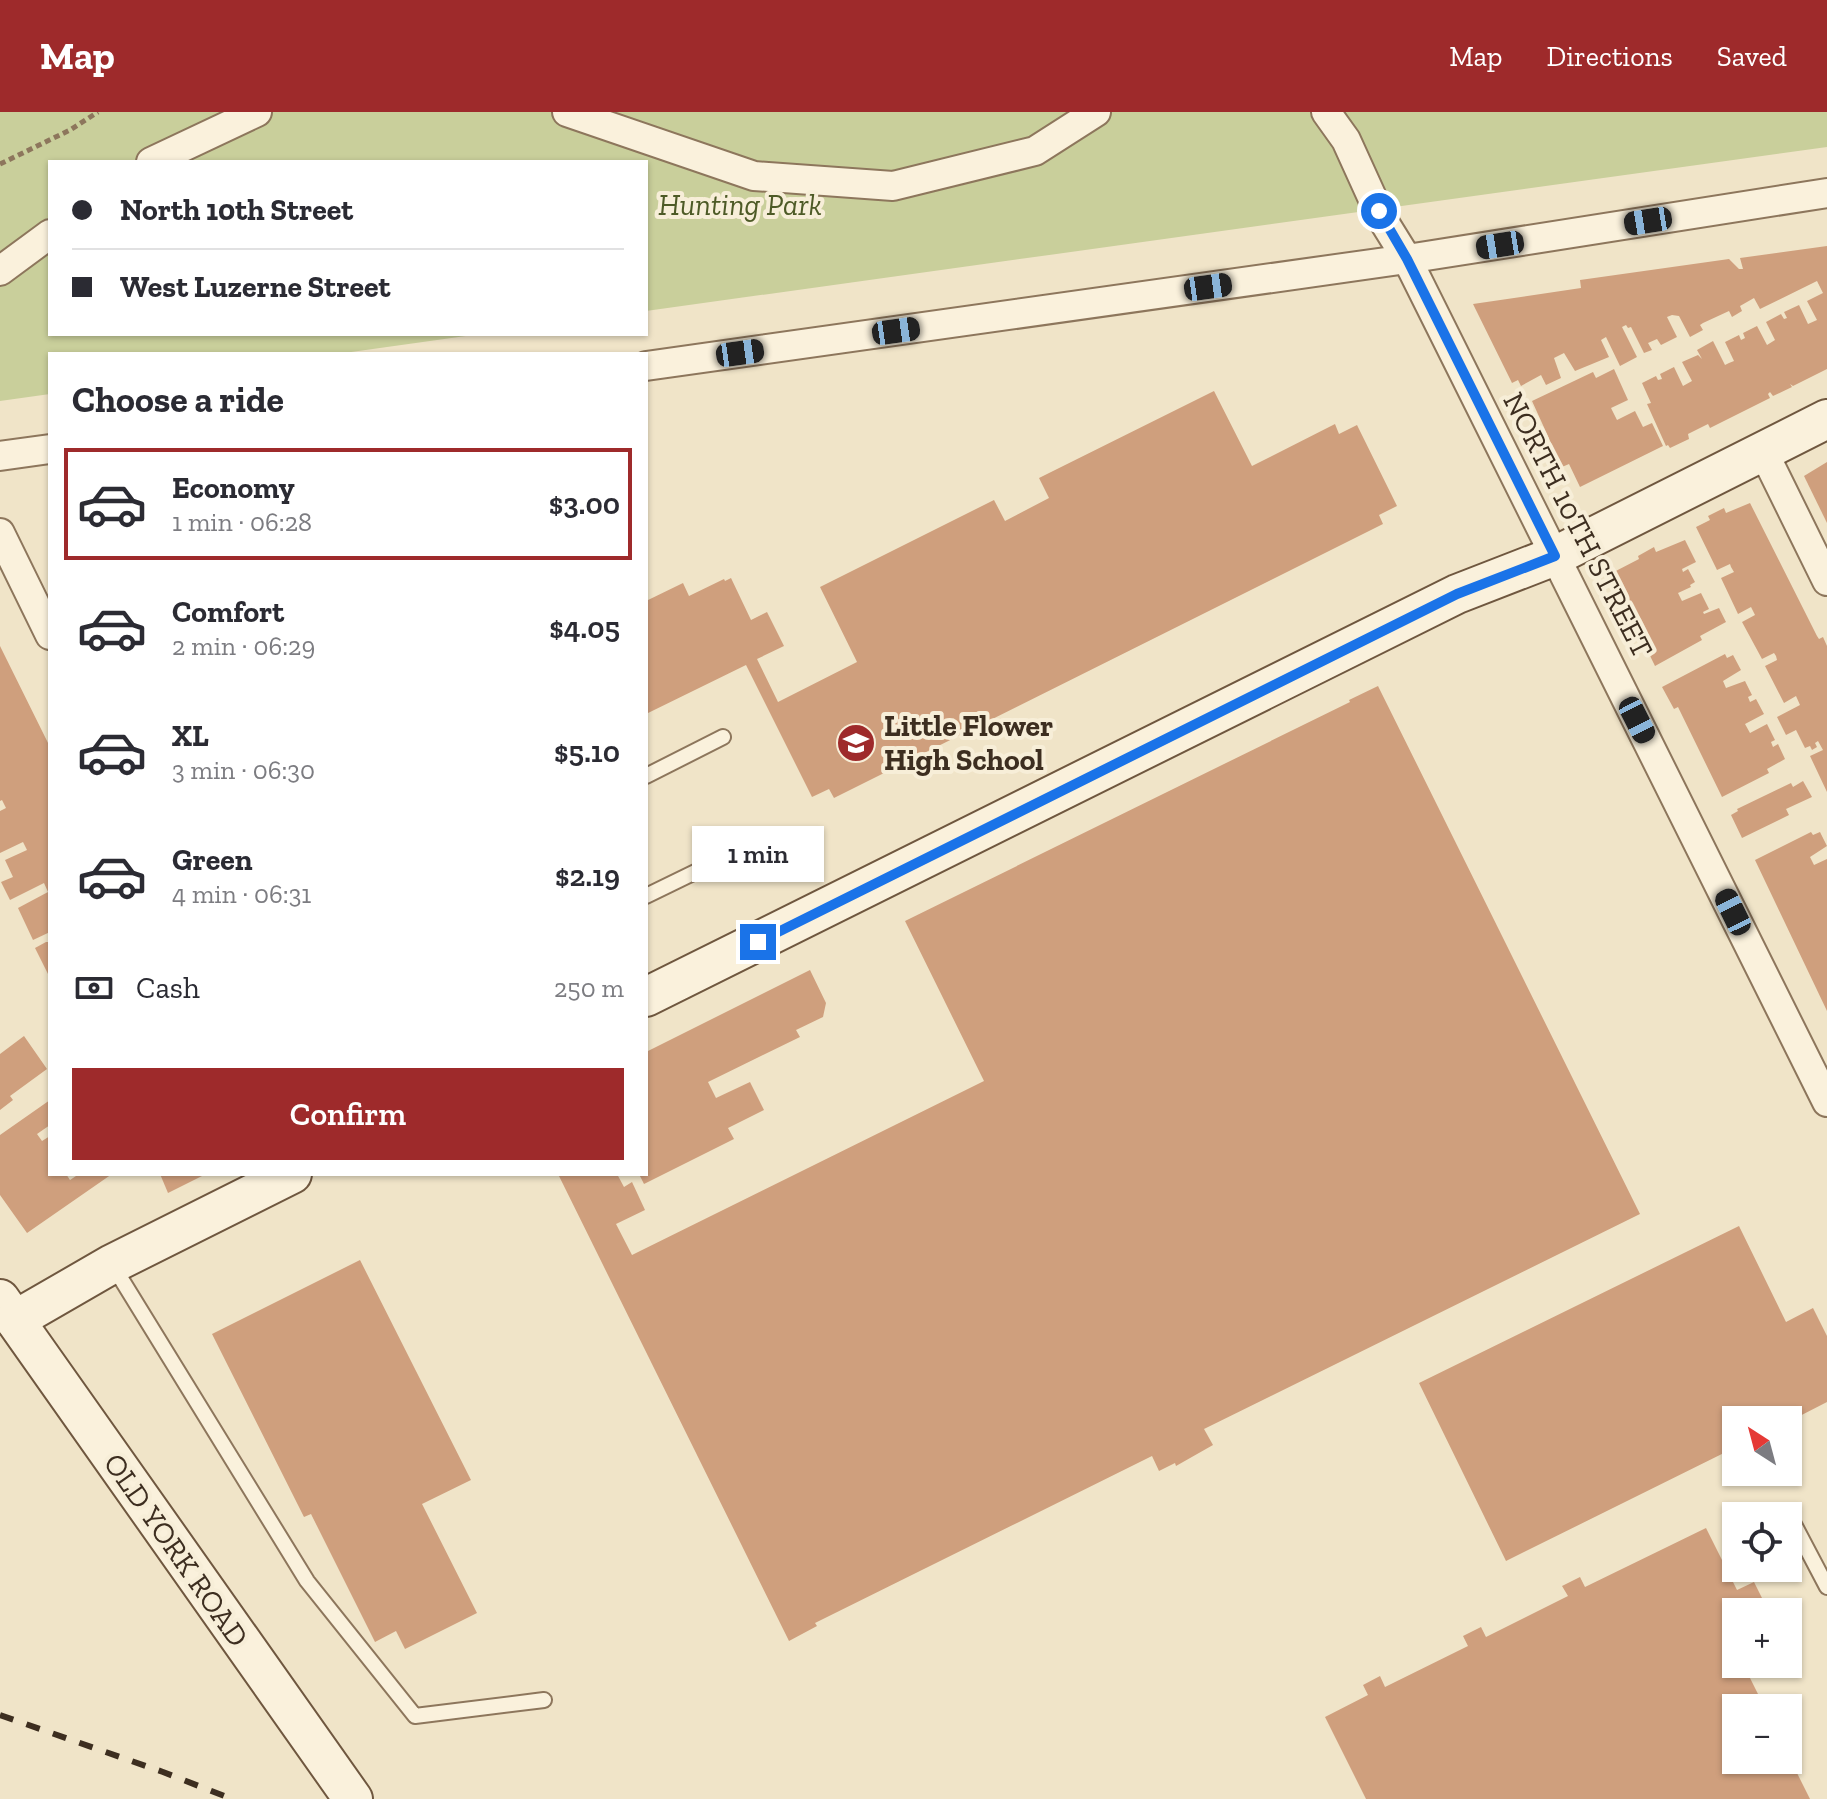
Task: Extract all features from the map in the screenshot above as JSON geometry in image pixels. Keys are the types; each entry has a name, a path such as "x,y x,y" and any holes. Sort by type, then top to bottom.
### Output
{"street":[{"path":"155,160 257,112"},
{"path":"567,112 754,176 893,186 1035,151 1096,112"},
{"name":"NORTH 10TH STREET","path":"1326,112 1346,140 1381,217 1407,259 1827,1102"},
{"path":"648,366 1407,259 1827,193"},
{"path":"0,271 48,235"},
{"path":"648,996 1457,594 1555,556 1827,419"},
{"path":"0,456 48,449"},
{"path":"1763,451 1827,581"},
{"path":"0,533 48,631"},
{"path":"7,1310 112,1264 288,1176"},
{"name":"OLD YORK ROAD","path":"7,1310 353,1799"}],"lane":[{"path":"648,775 723,737"},
{"path":"648,895 771,835"},
{"path":"112,1264 307,1581 415,1716 544,1700"},
{"path":"1802,1540 1827,1587"}],"path":[{"path":"0,164 70,130 98,112"}],"green space":[{"name":"Hunting Park","path":"0,112 1827,112 1827,147 648,311 648,160 48,160 48,336 466,336 351,352 48,352 48,394 0,401"}],"building":[{"path":"1827,246 1827,369 1793,386 1790,384 1792,387 1773,396 1770,392 1770,398 1710,428 1708,424 1688,434 1689,439 1670,448 1666,446 1647,404 1651,403 1642,383 1656,376 1658,380 1662,379 1660,374 1674,367 1683,386 1692,381 1682,362 1698,355 1702,359 1697,350 1713,341 1725,365 1734,361 1725,342 1739,335 1741,340 1745,338 1743,333 1757,326 1767,345 1775,340 1766,322 1781,314 1784,319 1787,318 1784,312 1799,305 1808,324 1817,320 1807,301 1823,293 1817,281 1760,309 1754,298 1740,306 1742,311 1732,317 1729,311 1703,323 1700,325 1703,330 1690,337 1679,316 1667,317 1677,337 1661,345 1657,339 1648,343 1652,350 1644,353 1631,327 1626,325 1622,327 1637,357 1620,366 1606,337 1601,340 1609,357 1575,371 1564,353 1554,358 1561,378 1546,385 1541,375 1521,386 1518,380 1512,383 1473,304 1581,288 1580,280 1729,259 1743,269 1740,258"},
{"path":"1614,369 1628,400 1611,408 1617,420 1635,411 1643,427 1652,423 1663,446 1580,487 1569,464 1562,467 1532,401 1593,372 1596,378"},
{"name":"Little Flower High School","path":"1214,391 1252,466 1335,424 1339,434 1357,425 1397,506 1379,515 1383,524 834,798 829,789 812,797 746,665 648,713 648,600 683,583 689,596 731,578 751,620 767,612 784,646 757,659 778,702 857,662 820,587 994,500 1005,521 1049,498 1039,478"},
{"path":"1827,462 1827,523 1804,476"},
{"path":"1750,503 1817,636 1819,639 1823,637 1827,646 1827,792 1810,756 1823,750 1818,741 1815,743 1817,747 1812,750 1810,746 1805,748 1796,730 1786,735 1777,717 1800,705 1796,696 1784,703 1765,666 1777,660 1776,656 1774,653 1762,659 1742,622 1755,615 1751,607 1738,614 1721,578 1734,572 1730,564 1717,570 1696,527 1724,508 1726,513"},
{"path":"1685,540 1696,562 1682,569 1683,572 1688,569 1695,582 1678,593 1682,601 1701,593 1709,609 1704,614 1719,608 1726,622 1700,636 1702,640 1655,666 1610,574 1654,547 1656,552"},
{"path":"0,646 48,743 48,892 44,883 10,900 1,882 13,877 5,860 27,850 23,842 0,853 0,811 6,808 0,801"},
{"path":"1725,654 1727,658 1733,655 1741,670 1723,681 1726,688 1745,681 1752,695 1748,697 1750,702 1756,699 1764,714 1745,724 1750,733 1767,724 1775,740 1771,742 1773,747 1778,744 1785,759 1767,769 1769,773 1722,797 1678,707 1674,709 1662,687"},
{"path":"1378,686 1640,1214 1204,1429 1213,1445 1176,1466 1175,1463 1159,1471 1152,1456 815,1623 817,1626 789,1641 559,1176 618,1176 624,1187 632,1182 645,1210 616,1224 632,1255 984,1081 905,921"},
{"path":"1803,781 1812,797 1786,809 1789,815 1742,838 1731,815 1737,809 1791,783 1793,787"},
{"path":"1811,832 1813,835 1820,832 1827,846 1810,857 1814,865 1827,859 1827,1011 1755,860"},
{"path":"48,892 48,933 33,940 18,908"},
{"path":"48,942 48,974 35,948"},
{"path":"810,970 826,1003 823,1017 796,1030 800,1037 708,1082 716,1098 750,1082 764,1110 728,1128 734,1139 644,1184 640,1176 648,1176 648,1051"},
{"path":"24,1036 47,1069 10,1096 13,1100 0,1110 0,1054"},
{"path":"48,1101 48,1126 37,1134 42,1141 48,1137 48,1176 67,1176 70,1180 76,1176 109,1176 27,1233 0,1195 0,1135"},
{"path":"161,1176 202,1176 168,1193"},
{"path":"1739,1226 1786,1322 1813,1308 1827,1336 1827,1402 1802,1415 1802,1406 1722,1406 1722,1454 1506,1561 1419,1383"},
{"path":"360,1260 471,1480 422,1504 477,1613 405,1649 396,1631 375,1642 311,1514 304,1517 212,1334"},
{"path":"1706,1528 1722,1560 1722,1582 1733,1582 1737,1590 1754,1582 1762,1598 1722,1598 1722,1678 1750,1678 1758,1694 1722,1694 1722,1774 1798,1774 1810,1799 1366,1799 1325,1717 1368,1695 1363,1685 1380,1676 1385,1687 1468,1646 1463,1636 1481,1627 1486,1637 1568,1596 1562,1586 1580,1577 1585,1587"}],"railway":[{"path":"0,1715 232,1799"}],"place":[{"name":"Little Flower High School","path":"856,743"}],"route":[{"path":"758,942 1457,594 1555,556 1407,259 1379,211"}]}
